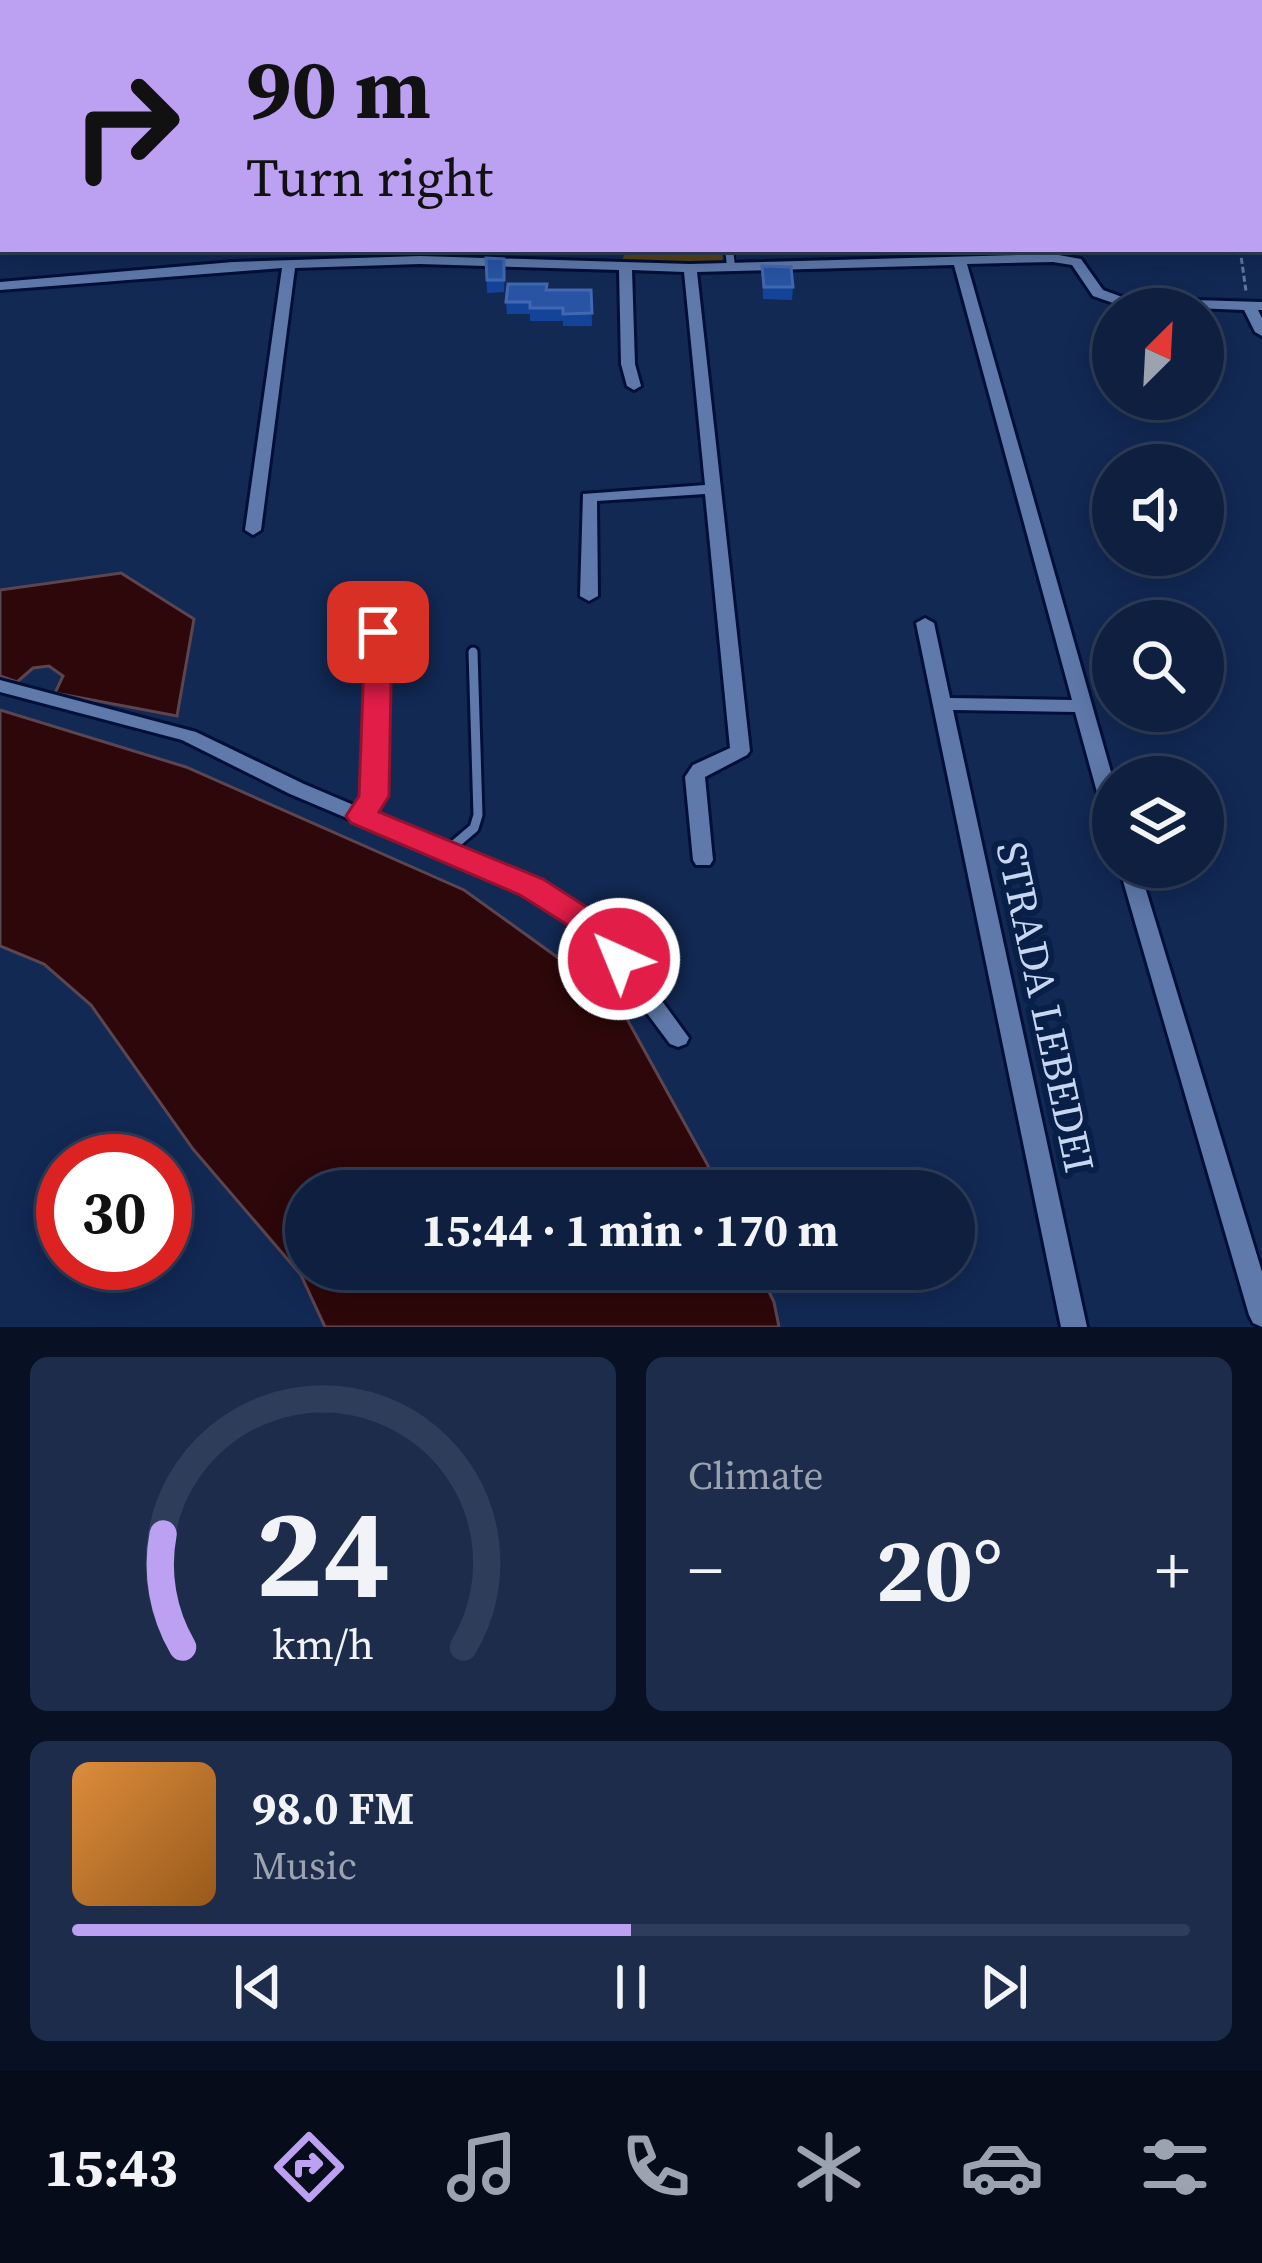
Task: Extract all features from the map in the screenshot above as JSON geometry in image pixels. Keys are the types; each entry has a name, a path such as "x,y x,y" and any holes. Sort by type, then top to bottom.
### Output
{"street":[{"path":"0,286 420,255 690,268 1063,259 1083,268 1098,292 1124,302 1255,306 1262,332"},
{"path":"959,260 1096,756"},
{"path":"253,530 289,264"},
{"path":"625,266 628,364 634,386"},
{"path":"690,268 740,751 695,777 703,860"},
{"path":"589,596 589,497 711,489"},
{"name":"STRADA LEBEDEI","path":"925,622 1074,1327"},
{"path":"0,686 189,736 532,887 577,916 619,959 679,1038"},
{"path":"942,704 1081,706"},
{"path":"1136,888 1255,1265 1262,1315"}],"lane":[{"path":"729,252 731,266"},
{"path":"362,816 374,796 378,632"},
{"path":"447,851 464,840 478,815 473,652"}],"path":[{"path":"1241,252 1255,306"}],"shaded area":[{"path":"626,252 722,252 723,263 619,265"},
{"path":"121,573 194,619 177,716 55,693 63,676 49,666 33,668 17,682 0,676 0,590"},
{"path":"0,710 186,767 464,890 593,983 627,1019 710,1170 285,1170 285,1256 193,1149 192,1134 182,1134 91,1005 44,964 0,946"},
{"path":"308,1290 768,1290 779,1327 325,1327"}],"building":[{"path":"486,258 504,259 504,280 487,280"},
{"path":"762,266 791,267 793,287 764,287"},
{"path":"508,284 591,290 592,313 563,314 563,308 506,302"}],"route":[{"path":"378,632 374,796 362,816 532,887 577,916 619,959"}]}
